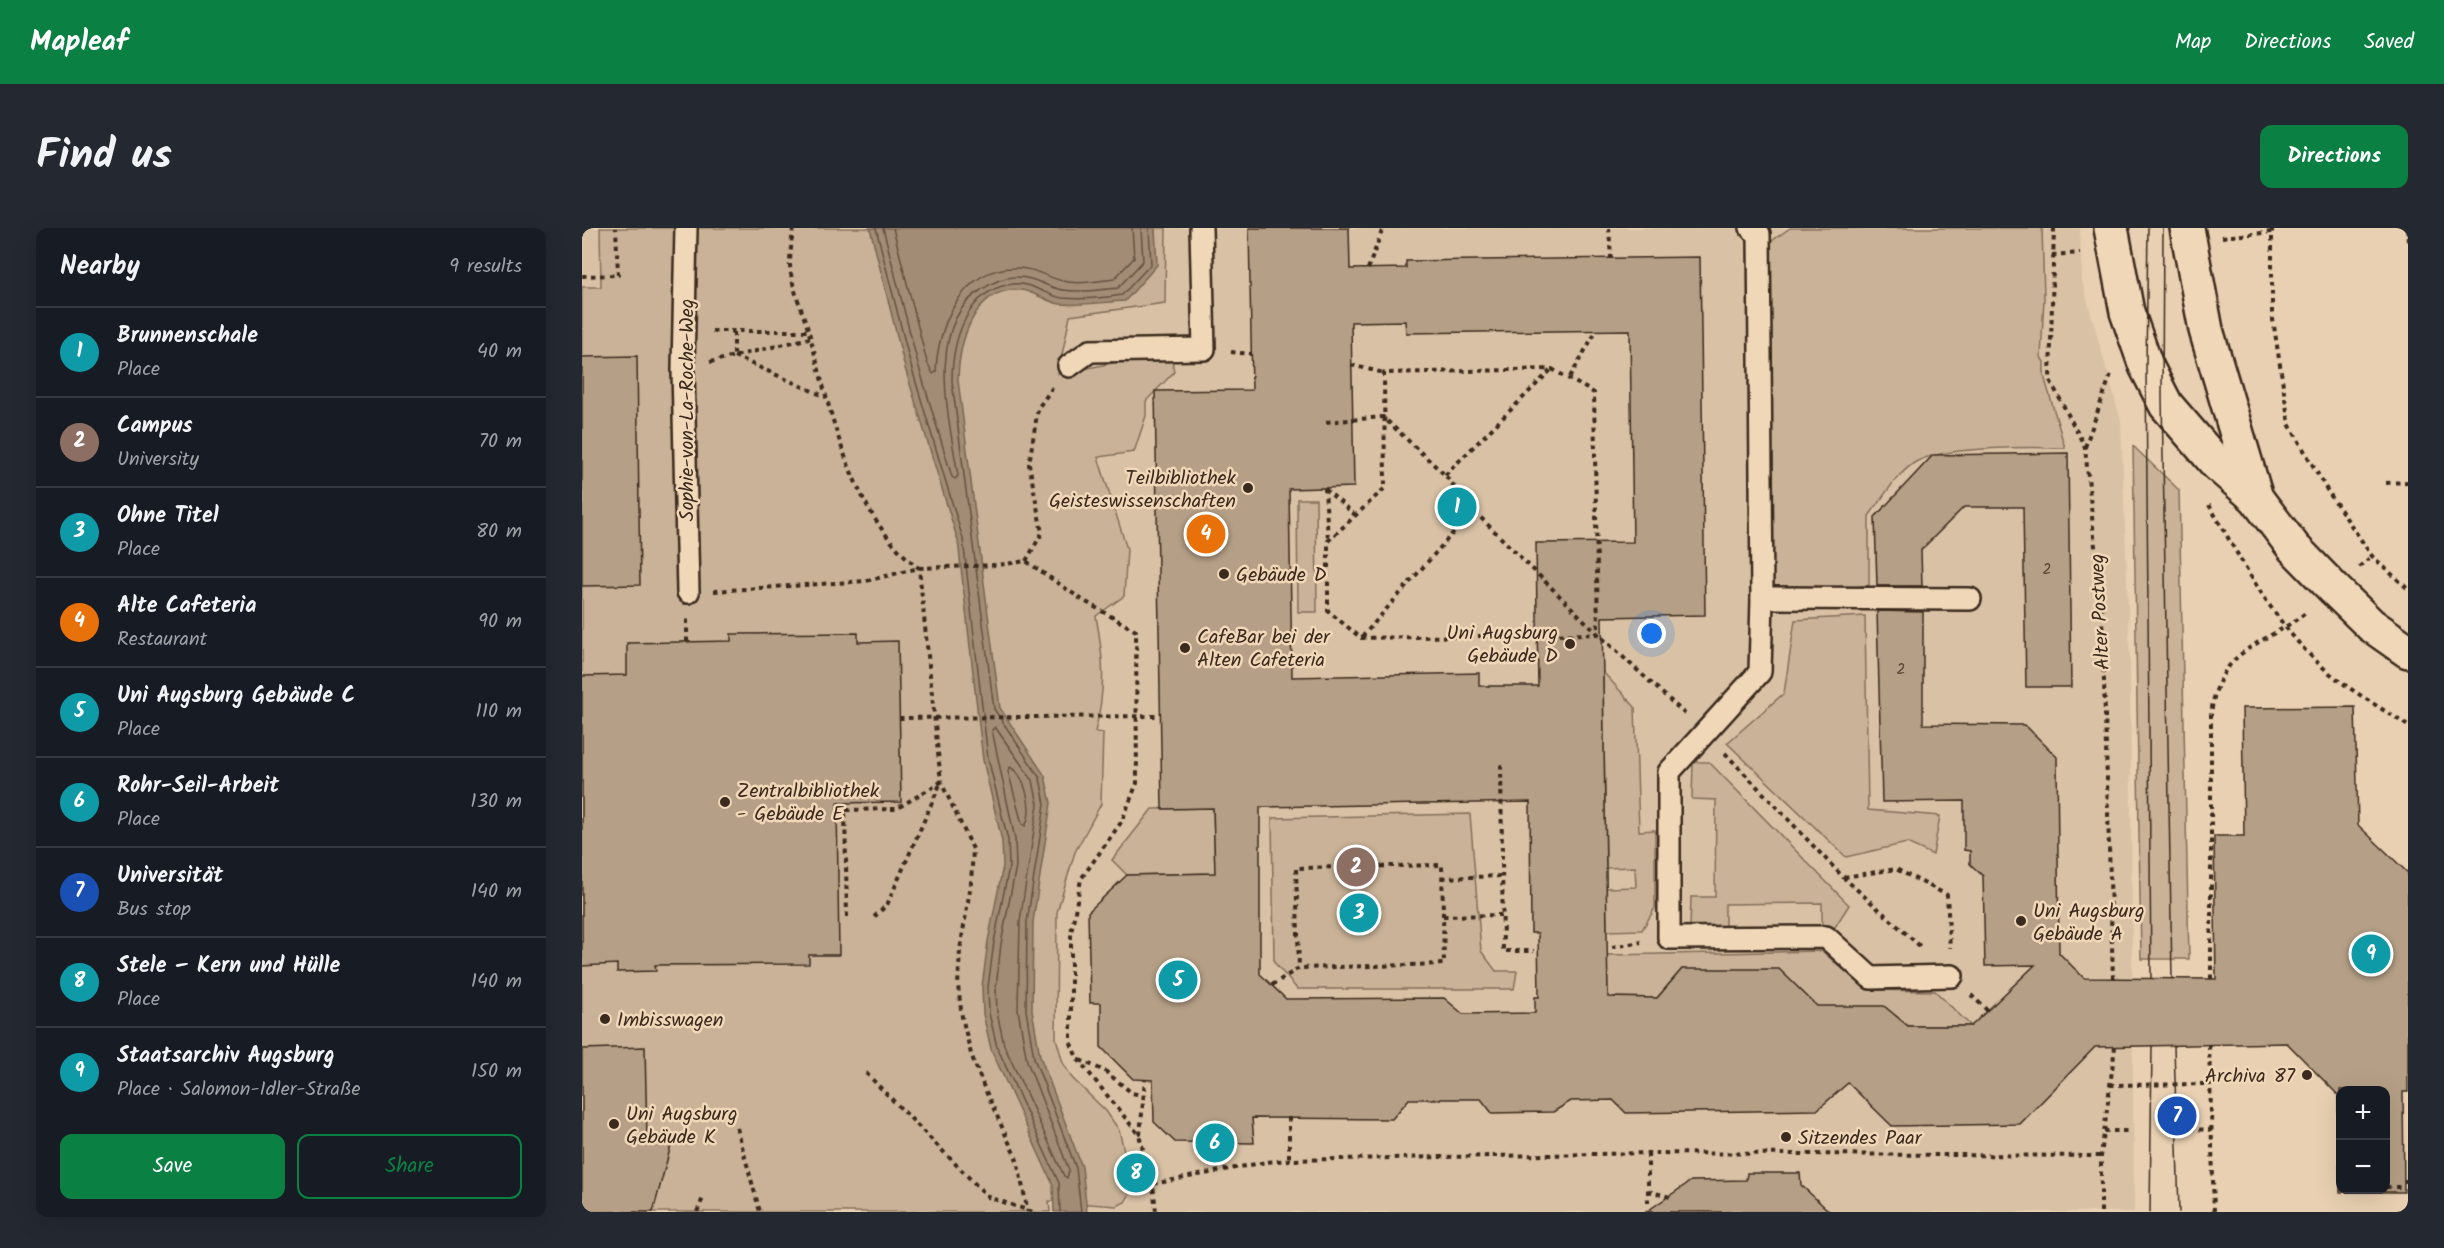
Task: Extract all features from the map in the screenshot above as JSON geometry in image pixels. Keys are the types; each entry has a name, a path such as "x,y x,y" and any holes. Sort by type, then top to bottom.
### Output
{"street":[{"path":"2111,228 2127,312 2146,366 2162,397 2217,464 2256,498 2294,548 2334,590 2371,625 2408,651"},
{"path":"2187,228 2206,330 2256,498"}],"lane":[{"name":"Sophie-von-La-Roche-Weg","path":"686,228 683,369 688,592"},
{"path":"1069,366 1090,351 1204,349 1201,228"},
{"path":"1751,228 1759,234 1762,598 1760,672 1669,772 1669,938 1826,937 1871,978 1952,976"},
{"path":"1762,598 1970,599"}],"path":[{"path":"582,276 618,275 616,228"},
{"path":"793,228 790,266 826,398 860,493 901,554 919,568 941,782 973,849 971,883 960,950 958,986 962,1017 971,1054 1017,1160 1029,1212"},
{"path":"1368,269 1383,228"},
{"path":"1609,228 1611,258"},
{"name":"Alter Postweg","path":"2054,228 2050,380 2085,447 2102,616 2113,978"},
{"path":"2272,228 2272,313 2289,424 2328,490 2372,556 2408,589"},
{"path":"2407,228 2408,242"},
{"path":"2052,255 2089,252"},
{"path":"734,356 734,332 808,331"},
{"path":"1570,377 1596,331"},
{"path":"734,356 810,338"},
{"path":"734,356 826,398"},
{"path":"1351,365 1384,373 1552,369 1570,377 1594,393 1598,634"},
{"path":"1026,561 1042,533 1029,464 1038,408 1069,366"},
{"path":"1445,475 1552,369"},
{"path":"1328,541 1385,488 1384,373"},
{"path":"2085,447 2112,373"},
{"path":"1326,422 1383,417 1445,475 1473,510 1598,634 1704,732 1843,877 1952,976"},
{"path":"2386,483 2408,482"},
{"path":"1355,515 1325,488 1328,611 1361,638 1598,634"},
{"path":"1361,638 1473,510"},
{"path":"2211,979 2211,725 2213,697 2230,662 2247,646 2287,627 2372,556"},
{"path":"688,592 866,581 919,568 998,565 1026,561 1081,599 1136,631 1137,783 1122,821 1081,879 1071,933 1071,1043 1077,1059 1140,1135"},
{"path":"2402,584 2408,580"},
{"path":"899,718 1160,716"},
{"path":"1501,765 1503,951 1534,951"},
{"path":"847,917 845,810 896,808 941,782"},
{"path":"874,918 887,905 941,782"},
{"path":"1272,985 1299,968 1444,964 1442,865 1296,868 1299,968"},
{"path":"1843,877 1896,868 1947,895 1952,976"},
{"path":"1442,878 1501,876"},
{"path":"1443,916 1502,915"},
{"path":"2209,1044 2214,1212"},
{"path":"2101,1212 2101,1156 2115,1047"},
{"path":"1077,1059 1105,1071 1132,1093 1141,1095"},
{"path":"866,1073 988,1197 1029,1212"},
{"path":"1144,1080 1141,1095 1140,1135 1153,1184 1156,1212"},
{"path":"2110,1085 2211,1084"},
{"path":"1289,1117 1289,1160"},
{"path":"737,1128 760,1212"},
{"path":"2190,1129 2212,1130"},
{"path":"2104,1131 2129,1131"},
{"path":"1153,1184 1266,1162 1289,1160 1648,1153 2101,1156"},
{"path":"1648,1153 1648,1203"},
{"path":"2390,1187 2404,1187"},
{"path":"1648,1191 1674,1198"},
{"path":"697,1212 703,1198"}],"shaded area":[{"path":"582,228 2080,228 2082,281 2121,421 2130,659 2134,1212 582,1212"},
{"path":"600,228 1166,228 1165,303 1070,316 1058,374 1138,358 1172,360 1174,372 1146,401 1146,416 1134,452 1098,457 1127,549 1124,596 1096,616 1103,674 1101,702 1095,732 1103,733 1101,804 1075,852 1057,912 1056,1038 1063,1063 1072,1078 1106,1111 1119,1130 1133,1188 1125,1202 1117,1206 1049,1201 1050,1212 582,1212 582,287 601,287"},
{"path":"1790,228 2042,228 2044,298 2041,357 2044,362 2044,376 2065,448 2010,448 1944,453 1914,463 1895,481 1869,516 1869,585 1831,590 1773,587 1769,243"},
{"path":"2133,446 2179,490 2189,959 2141,959"},
{"path":"1297,499 1316,499 1317,612 1298,612"},
{"path":"1865,616 1868,810 1940,816 1933,855 1907,843 1846,857 1727,743 1784,693 1795,620"},
{"path":"1603,672 1635,707 1639,831 1655,830 1655,908 1642,930 1607,931 1606,888 1636,887 1635,867 1606,868"},
{"path":"1693,762 1709,762 1849,905 1835,927 1822,927 1822,903 1725,904 1725,929 1690,928 1691,897 1715,897 1716,800 1692,799"},
{"path":"1213,808 1215,873 1127,875 1112,860 1152,809"},
{"path":"1470,814 1481,951 1496,971 1517,971 1514,989 1297,989 1274,962 1272,818"},
{"path":"1822,951 1867,990 1935,991 1971,1026 1899,1026 1899,1018 1886,1012 1874,1014 1850,1029 1682,969 1657,998 1608,997 1607,955"}],"water":[{"path":"870,228 1155,228 1157,265 1125,301 1060,304 1021,290 1005,291 991,297 980,307 966,334 959,365 958,380 1000,708 1045,776 1051,803 1033,922 1032,1010 1040,1056 1082,1167 1087,1212 1054,1212 1053,1185 991,1049 983,1014 982,987 988,941 1003,866 1002,841 983,760 958,541 905,368"}],"building":[{"path":"1249,228 1349,228 1350,269 1406,268 1406,261 1700,257 1705,615 1602,617 1608,997 1657,998 1682,969 1779,969 1817,1006 1884,1006 1908,1026 1971,1026 2035,965 1985,966 1983,876 1970,864 1970,851 1964,850 1964,801 1882,802 1877,611 1923,612 1923,724 2025,725 2057,757 2059,953 2084,978 2216,979 2214,836 2244,836 2242,708 2355,707 2358,825 2408,873 2408,1092 2403,1092 2404,1192 2390,1192 2390,1086 2336,1086 2336,1093 2287,1043 2095,1047 2020,1124 1892,1126 1848,1083 1817,1110 1626,1113 1613,1100 1571,1101 1553,1112 1492,1113 1481,1099 1409,1099 1392,1119 1252,1118 1254,1143 1175,1142 1154,1122 1153,1080 1133,1079 1101,1047 1101,1003 1090,1003 1088,912 1127,875 1215,873 1213,808 1162,809 1155,391 1252,390","holes":["1405,321 1406,333 1630,330 1633,542 1536,543 1538,686 1479,686 1479,673 1292,677 1289,489 1354,487 1351,322","1530,802 1531,933 1538,933 1539,997 1535,997 1535,1013 1463,1014 1444,998 1286,999 1260,974 1260,807"]},
{"path":"637,356 640,585 582,586 582,357"},
{"path":"2068,453 2071,687 2026,687 2023,507 1964,507 1921,550 1922,586 1877,586 1875,517 1933,455"},
{"name":"Zentralbibliothek - Gebäude E","path":"858,633 858,642 898,641 901,802 837,803 839,955 809,955 809,964 655,965 656,971 617,972 617,964 582,966 582,676 627,675 627,643 731,641 731,634"},
{"name":"Uni Augsburg Gebäude K","path":"645,1047 647,1139 673,1138 653,1212 582,1212 582,1049"},
{"path":"1747,1173 1800,1173 1801,1185 1830,1212 1646,1212 1691,1181 1746,1180"}],"tram line":[{"path":"2148,228 2146,366 2151,978"},
{"path":"2163,228 2162,397 2172,978"},
{"path":"2150,1212 2152,1046"},
{"path":"2174,1046 2179,1212"}],"place":[{"name":"Teilbibliothek Geisteswissenschaften","path":"1248,488"},
{"name":"Brunnenschale","path":"1457,507"},
{"name":"Alte Cafeteria","path":"1206,534"},
{"name":"Gebäude D","path":"1224,574"},
{"name":"Uni Augsburg Gebäude D","path":"1570,644"},
{"name":"CafeBar bei der Alten Cafeteria","path":"1185,648"},
{"name":"Zentralbibliothek - Gebäude E","path":"725,802"},
{"name":"Campus","path":"1356,867"},
{"name":"Ohne Titel","path":"1359,913"},
{"name":"Uni Augsburg Gebäude A","path":"2021,921"},
{"name":"Staatsarchiv Augsburg","path":"2371,954"},
{"name":"Uni Augsburg Gebäude C","path":"1178,980"},
{"name":"Imbisswagen","path":"605,1019"},
{"name":"Archiva 87","path":"2307,1075"},
{"name":"Universität","path":"2177,1116"},
{"name":"Uni Augsburg Gebäude K","path":"614,1124"},
{"name":"Sitzendes Paar","path":"1786,1137"},
{"name":"Rohr-Seil-Arbeit","path":"1215,1143"},
{"name":"Stele – Kern und Hülle","path":"1136,1173"}]}
